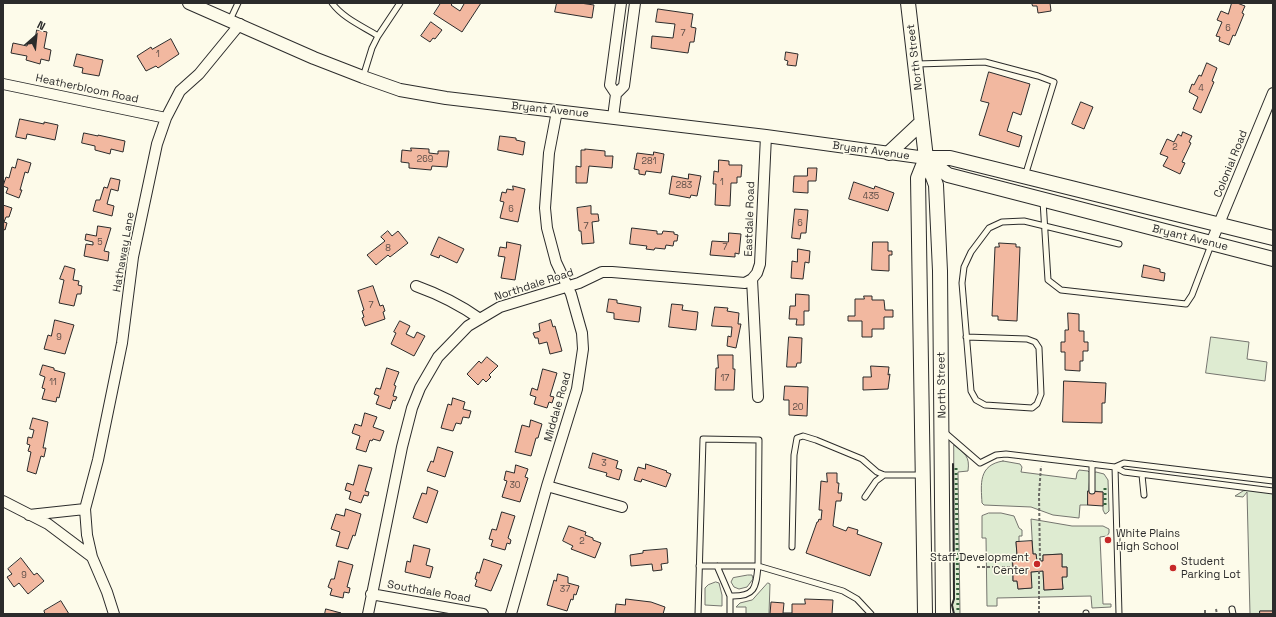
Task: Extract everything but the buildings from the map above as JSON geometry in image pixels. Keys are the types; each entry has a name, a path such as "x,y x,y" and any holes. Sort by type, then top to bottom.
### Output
{"main road":[{"name":"North Street","path":"908,3 926,158 936,185 940,271 943,614"},
{"path":"888,153 922,122"},
{"name":"North Street","path":"925,614 918,178 926,158"},
{"name":"Bryant Avenue","path":"926,158 950,158 1273,238"},
{"name":"Bryant Avenue","path":"926,158 948,175 1273,259"}],"street":[{"name":"Bryant Avenue","path":"189,3 314,58 400,90 446,98 766,136 926,158"},
{"path":"616,94 610,85 621,3"},
{"path":"613,117 616,94 624,86 635,3"},
{"name":"Hathaway Lane","path":"114,614 107,592 92,557 87,535 85,509 98,460 122,343 133,257 157,144 166,118 180,91 199,74 235,22"},
{"name":"Heatherbloom Road","path":"3,84 166,118"},
{"name":"Colonial Road","path":"1211,243 1273,93"},
{"name":"Middale Road","path":"511,614 547,486 577,390 583,350 582,333 571,294 556,262 547,228 545,208 549,153 557,111"},
{"name":"Eastdale Road","path":"758,397 752,279 757,273 760,264 766,136"},
{"name":"Northdale Road","path":"368,614 402,447 415,401 420,388 438,357 468,326 500,307 579,283 602,272 745,283 752,279"},
{"path":"416,286 446,298 463,307 480,319"},
{"path":"547,486 622,507"},
{"path":"3,501 48,524 92,557"},
{"path":"29,515 85,509"},
{"name":"Southdale Road","path":"371,594 483,614"}],"lane":[{"path":"235,22 238,3"},
{"path":"332,3 350,20 378,36"},
{"path":"363,77 372,48 378,36 400,3"},
{"path":"916,64 985,62 1038,76 1054,82 1025,176"},
{"path":"1043,200 1048,280 1061,290 1186,304 1192,295 1211,243"},
{"path":"966,337 1027,339 1035,342 1039,348 1041,394 1037,404 1032,408 985,405 976,400 971,391 966,337 962,283 964,267 971,252 989,228 1002,222 1024,221 1119,244"},
{"path":"942,430 980,463 996,455 1006,454 1115,467 1124,472 1142,475 1273,491"},
{"path":"792,547 794,455 797,438 803,436 816,440 862,459 877,472 884,475 923,475"},
{"path":"698,614 703,439 759,440 758,566 756,584 753,590 747,594 742,596 730,596"},
{"path":"1115,467 1124,463 1273,481"},
{"path":"1092,464 1092,491"},
{"path":"1115,467 1119,614"},
{"path":"865,497 876,481 884,475"},
{"path":"1142,475 1144,495"},
{"path":"699,566 758,566 843,591 857,599 871,614"},
{"path":"717,566 730,596 730,614"}],"path":[{"path":"1040,561 1039,494 1042,458"},
{"path":"977,567 1013,566"},
{"path":"1039,572 1040,614"},
{"path":"1216,609 1216,614"}],"green space":[{"path":"1211,337 1249,342 1247,359 1267,362 1265,381 1206,373"},
{"path":"954,445 966,456 968,462 968,471 958,472 960,614 954,614 952,605 954,599"},
{"path":"1003,461 1020,464 1022,467 1021,472 1076,479 1079,470 1088,471 1090,473 1088,505 1080,505 1079,518 1053,515 1031,507 984,505 982,503 982,482 985,471 995,463"},
{"path":"1096,472 1104,474 1108,480 1109,511 1105,514 1103,510 1103,492 1094,491 1094,474"},
{"path":"1250,490 1273,493 1273,611 1260,611 1260,614 1250,614 1247,492 1243,497 1235,496 1243,491"},
{"path":"989,513 1001,513 1014,516 1019,528 1022,530 1022,536 1019,536 1019,542 1016,542 1017,555 1012,556 1013,581 1017,581 1018,589 1031,588 1031,572 1043,571 1044,590 1063,589 1062,577 1067,576 1067,567 1062,567 1062,554 1043,555 1043,561 1037,561 1036,554 1033,554 1031,519 1072,526 1103,526 1109,529 1107,536 1100,537 1103,604 1111,604 1111,607 1092,608 1091,596 997,598 997,606 987,606 986,538 982,538 982,516"},
{"path":"752,575 753,579 747,587 739,589 734,587 731,582 733,578"},
{"path":"716,582 719,583 722,595 722,606 705,605 705,588"},
{"path":"768,583 770,584 769,614 746,614 746,607 736,607 740,603 752,600"}],"hedge":[{"path":"956,468 958,614"},
{"path":"1105,487 1105,505"}],"wall":[{"path":"953,464 954,599 952,605 954,614"}],"place":[{"name":"White Plains High School","path":"1108,540"},
{"name":"Staff Development Center","path":"1037,564"},
{"name":"Student Parking Lot","path":"1173,568"}]}
